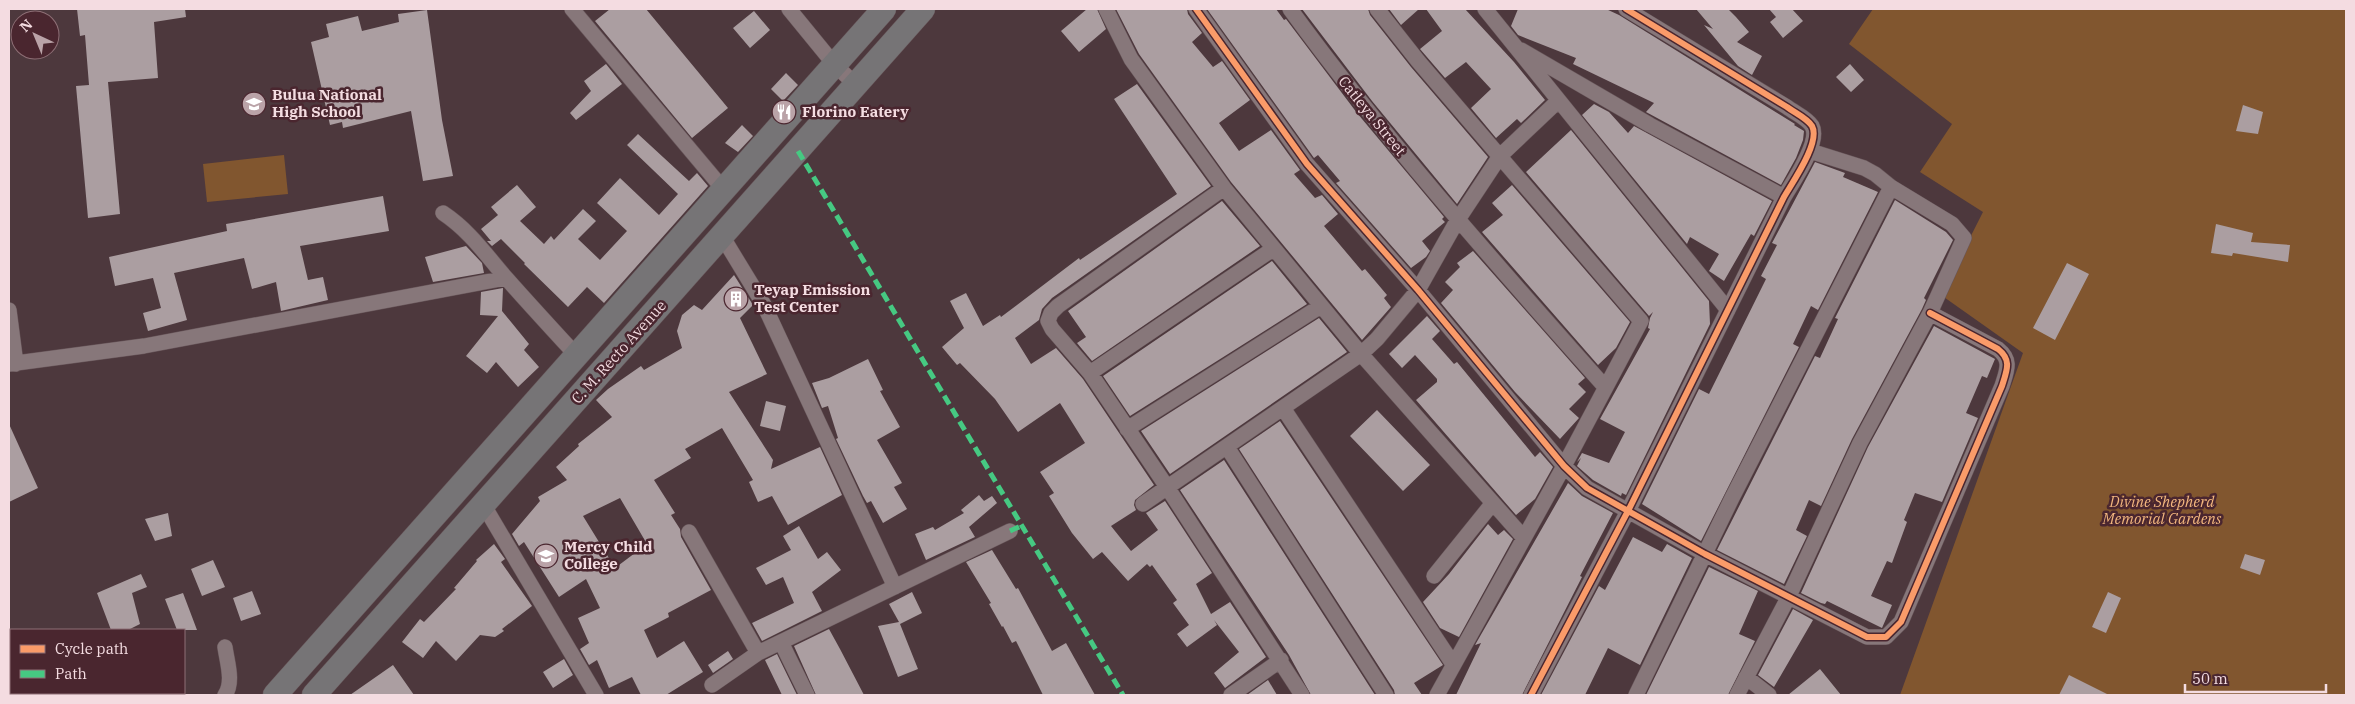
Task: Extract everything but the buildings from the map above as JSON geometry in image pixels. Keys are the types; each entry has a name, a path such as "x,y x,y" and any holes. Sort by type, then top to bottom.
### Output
{"highway":[{"name":"C. M. Recto Avenue","path":"275,695 884,9"},
{"name":"C. M. Recto Avenue","path":"314,695 923,9"}],"street":[{"path":"572,9 724,190"},
{"path":"789,9 834,64 856,85"},
{"path":"1106,9 1131,59 1224,188 1361,354 1524,538"},
{"path":"1196,9 1307,164 1418,290 1564,466 1588,488 1628,512 1705,554 1868,637 1886,637 1901,622 2002,386 2009,363 2006,356 1998,349 1930,313"},
{"name":"Catleya Street","path":"1290,9 1362,104 1457,221 1605,387"},
{"path":"1377,9 1418,61 1640,321 1564,466 1437,695"},
{"path":"1485,9 1728,310"},
{"path":"1531,695 1628,512 1784,197 1810,151 1814,129 1807,121 1626,9"},
{"path":"1512,44 1650,125 1784,197"},
{"path":"1143,504 1361,354 1377,339 1418,290 1457,221 1500,156 1558,101"},
{"path":"1737,695 1788,596 1860,444 1930,313 1964,238 1947,221 1864,168 1810,151"},
{"path":"1636,695 1705,554 1891,187"},
{"path":"1224,188 1058,306 1051,313 1048,321 1090,373 1281,660 1302,695"},
{"path":"443,213 475,239 506,278 577,356"},
{"path":"722,236 764,305 895,586"},
{"path":"1090,373 1273,249"},
{"path":"9,310 12,364 144,346 506,278"},
{"path":"1128,429 1320,306"},
{"path":"1284,408 1453,664"},
{"path":"1227,447 1386,695"},
{"path":"484,504 596,695"},
{"path":"1434,576 1492,504"},
{"path":"712,686 758,653 1010,531"},
{"path":"690,532 758,653"},
{"path":"781,642 807,695"},
{"path":"225,647 230,687 225,695"},
{"path":"1232,695 1281,660"},
{"path":"1746,677 1768,695"}],"green space":[{"name":"Divine Shepherd Memorial Gardens","path":"1873,9 2346,9 2346,695 1900,695 2023,353 1941,295 1983,212 1920,172 1952,124 1849,44"},
{"path":"284,155 288,194 207,202 203,164"}],"marked path":[{"path":"798,151 1123,695"},
{"path":"1010,531 1021,526"}],"cycle path":[{"path":"1196,9 1307,164 1418,290 1564,466 1587,488 1705,554 1867,637 1886,637 1901,622 2002,386 2007,370 2007,361 1998,349 1930,313"},
{"path":"1531,695 1628,511 1813,142 1814,133 1812,126 1804,118 1626,9"}],"place":[{"name":"Bulua National High School","path":"254,104"},
{"name":"Florino Eatery","path":"784,112"},
{"name":"Teyap Emission Test Center","path":"736,299"},
{"name":"Mercy Child College","path":"546,556"}]}
